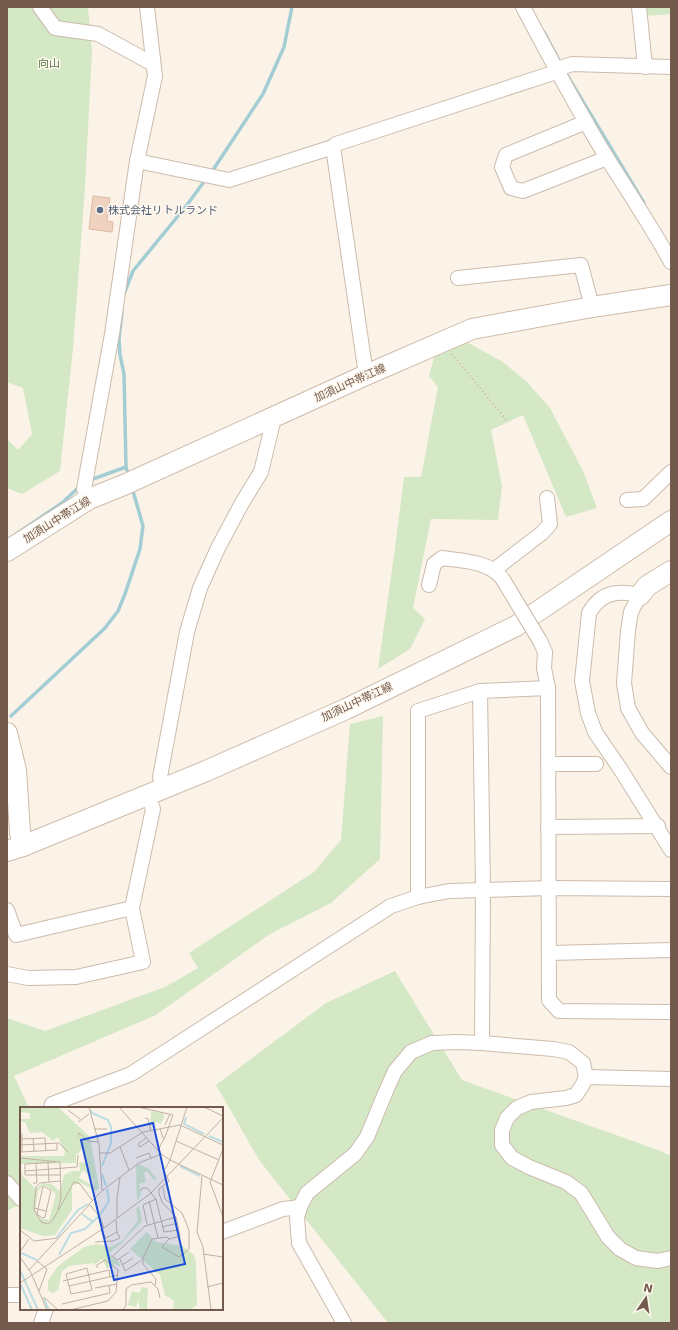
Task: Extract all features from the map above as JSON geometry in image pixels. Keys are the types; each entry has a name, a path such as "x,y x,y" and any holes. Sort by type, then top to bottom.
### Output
{"main road":[{"name":"加須山中帯江線","path":"7,552 89,499 274,418 366,375 472,330 592,307 671,295"},
{"name":"加須山中帯江線","path":"15,849 206,771 346,708 516,626 671,521"},
{"path":"640,595 647,586 671,571"},
{"name":"加須山中帯江線","path":"7,733 16,770 20,832 15,849"}],"street":[{"path":"40,7 55,28 98,34 153,64"},
{"path":"89,499 84,489 112,334 137,161 155,76 147,7"},
{"path":"523,7 561,68 586,122 607,158 669,253"},
{"path":"639,7 645,67"},
{"path":"137,161 229,180 333,147 336,144 572,64 671,67"},
{"path":"586,122 506,155 502,167 511,188 523,191 607,158"},
{"path":"333,147 366,375"},
{"path":"458,278 580,265 592,307"},
{"path":"7,974 28,978 76,977 142,962 132,908 160,777 187,632 200,588 218,548 242,503 261,472 274,418"},
{"path":"627,500 643,499 671,472"},
{"path":"498,574 550,524 547,498"},
{"path":"429,585 434,564 442,558 479,564 498,574 540,641 545,652 544,668 548,688 549,1000 558,1012 671,1012"},
{"path":"671,767 642,733 628,708 624,683 628,631 631,612 640,595 625,592 605,596 594,603 589,613 582,681 588,713 595,732 658,826 671,850"},
{"path":"418,897 418,711 480,692 548,688"},
{"path":"480,692 483,889 482,1043"},
{"path":"548,764 596,764"},
{"path":"548,827 658,826"},
{"path":"51,1107 52,1104 131,1074 391,906 418,897 449,891 548,888 671,889"},
{"path":"7,910 16,935 132,908"},
{"path":"550,953 671,950"},
{"path":"344,1323 299,1243 297,1217 300,1207 307,1193 355,1154 368,1137 395,1071 411,1052 432,1043 482,1043 553,1049 569,1052 583,1063 586,1078 584,1084 576,1095 566,1098 531,1102 517,1108 507,1118 502,1130 502,1145 512,1158 566,1182 581,1193 608,1237 620,1249 636,1258 658,1262 671,1258"},
{"path":"586,1078 671,1079"},
{"path":"7,1183 20,1198"},
{"path":"223,1232 283,1209 300,1207"},
{"path":"7,1295 20,1295"},
{"path":"41,1323 46,1310"}],"path":[{"path":"442,342 508,422"}],"green space":[{"name":"向山","path":"7,7 88,7 92,51 85,188 73,348 60,471 22,494 7,488 7,439 18,450 32,434 23,388 7,382"},
{"path":"645,7 671,7 671,14 645,16"},
{"path":"467,342 503,362 527,382 550,408 583,471 597,508 566,517 523,415 491,430 502,486 498,520 431,519 413,608 425,619 410,649 378,669 404,477 421,477 438,387 429,376 435,354"},
{"path":"383,716 380,859 331,903 270,934 156,1015 14,1076 29,1107 20,1107 20,1204 7,1211 7,1018 45,1031 165,987 198,968 189,953 314,872 341,840 350,724"},
{"path":"395,971 462,1080 671,1156 671,1323 388,1323 259,1160 216,1085 326,1003"}],"building":[{"name":"株式会社リトルランド","path":"93,196 110,198 107,221 113,222 112,232 89,229"}],"waterway":[{"path":"211,173 263,94 284,47 292,7"},
{"path":"544,32 561,64"},
{"path":"567,75 644,203"},
{"path":"124,294 133,271 187,205 206,179"},
{"path":"122,312 119,339 120,355 124,374 126,467 128,474"},
{"path":"93,479 126,467"},
{"path":"9,539 62,503 77,489"},
{"path":"11,716 105,628 118,611 140,549 143,526 133,491"}],"place":[{"name":"株式会社リトルランド","path":"100,210"}]}
